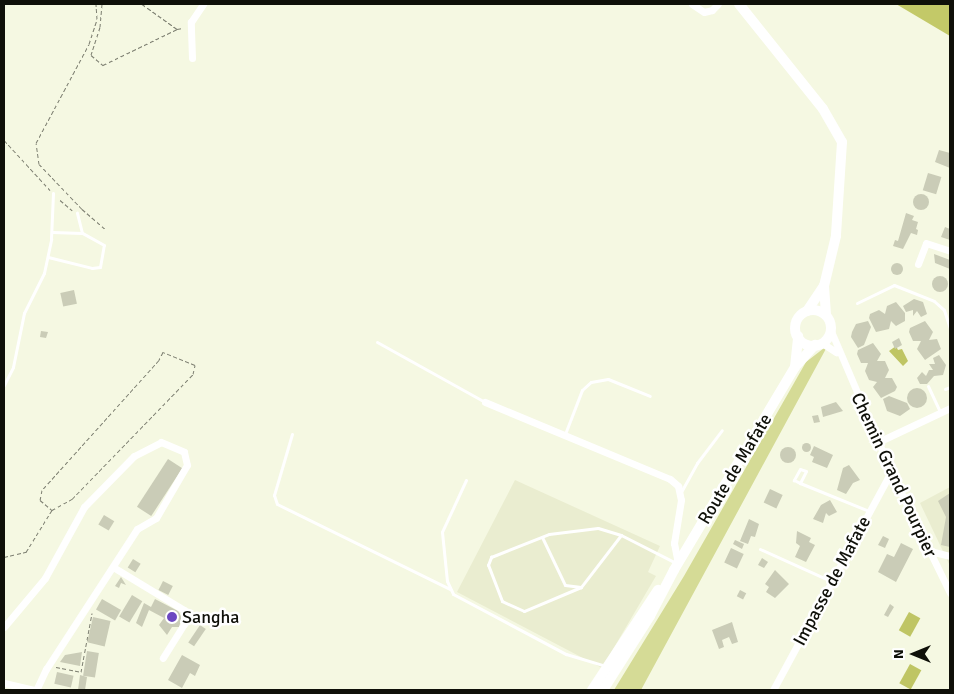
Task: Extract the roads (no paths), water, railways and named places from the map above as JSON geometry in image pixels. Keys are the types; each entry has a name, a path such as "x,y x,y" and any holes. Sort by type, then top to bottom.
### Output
{"main road":[{"path":"739,4 824,109 842,142 836,236 824,286 826,315 830,331 818,344 805,343 798,336 796,322 807,311 824,286"},
{"path":"807,311 817,310 826,315"},
{"name":"Route de Mafate","path":"796,367 798,336"},
{"name":"Route de Mafate","path":"602,690 639,615 676,567 796,367 818,344"},
{"name":"Route de Mafate","path":"592,690 611,669"}],"street":[{"path":"192,58 190,28 203,4"},
{"path":"692,4 704,12 712,10 718,4"},
{"path":"918,264 926,243 950,251"},
{"name":"Chemin Grand Pourpier","path":"830,331 839,356 878,442 950,593"},
{"name":"Chemin Grand Pourpier","path":"818,344 839,356"},
{"path":"485,402 670,479 681,493 675,526 676,567"},
{"path":"878,442 950,408"},
{"path":"4,627 45,578 84,507 134,456 161,442 171,444 184,452 187,465 156,518 137,529 48,666 36,690 4,682"},
{"name":"Impasse de Mafate","path":"773,690 869,511 892,472"},
{"path":"930,551 950,556"},
{"path":"112,566 184,610 184,624 164,658"}],"lane":[{"path":"4,385 13,366 24,313 44,273 52,232 53,193"},
{"path":"77,213 82,233"},
{"path":"48,257 92,268 100,267 104,246 82,233 52,232"},
{"path":"857,303 894,285 928,296 944,310 950,323 950,329"},
{"path":"377,342 485,402"},
{"path":"565,434 582,390 590,382 608,379 650,396"},
{"path":"928,386 941,412"},
{"path":"945,389 950,387"},
{"path":"681,493 697,463 722,430"},
{"path":"292,434 274,495 277,504 450,589"},
{"path":"800,483 806,471 800,468 794,480 800,483 869,511"},
{"path":"466,480 442,532 450,589 453,594 566,654 611,669"},
{"path":"621,535 582,587 524,611 502,601 488,565 491,557 542,537 598,528 621,535 676,567"},
{"path":"542,537 565,585 582,587"},
{"path":"760,549 832,582"}],"place":[{"name":"Sangha","path":"172,617"}]}
